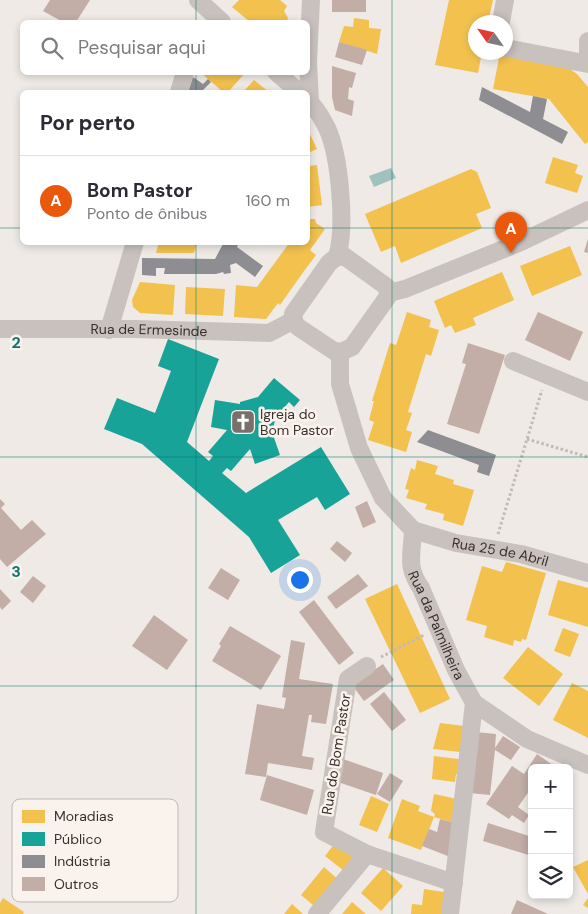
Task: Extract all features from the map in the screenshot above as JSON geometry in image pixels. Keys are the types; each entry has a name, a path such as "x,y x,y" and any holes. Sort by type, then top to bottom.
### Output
{"street":[{"path":"309,20 311,0"},
{"path":"502,15 505,0"},
{"path":"201,10 218,20"},
{"path":"588,41 588,56"},
{"path":"513,49 588,64"},
{"path":"180,90 184,75"},
{"path":"279,75 296,90"},
{"path":"306,90 307,75"},
{"path":"310,103 319,113 328,130 335,157 341,204 341,232 337,258"},
{"path":"388,293 521,242 588,211"},
{"path":"109,330 134,245"},
{"path":"344,256 352,259 387,286 388,293 384,302 352,347 347,350 334,351 298,327 294,320 295,308 329,263 337,258 344,256"},
{"name":"Rua de Ermesinde","path":"0,329 269,333 294,320"},
{"path":"338,352 340,356 340,384 359,448 383,498 413,530"},
{"path":"513,362 588,392"},
{"name":"Rua 25 de Abril","path":"413,530 456,543 521,554 588,573"},
{"name":"Rua da Palmilheira","path":"413,530 409,559 414,578 421,588 456,670 474,703"},
{"name":"Rua do Bom Pastor","path":"367,666 348,679 324,832 367,854 454,883"},
{"path":"450,914 474,703 526,739 588,767"},
{"path":"317,914 367,854"}],"path":[{"path":"500,529 546,375"},
{"path":"527,439 588,457"},
{"path":"389,652 421,637"}],"water":[{"path":"391,168 396,178 374,187 369,176"}],"building: Moradias":[{"path":"239,0 280,0 287,6 284,11 288,18 288,20 248,20 232,7"},
{"path":"449,0 493,0 490,15 468,15 468,60 480,60 478,73 435,65"},
{"path":"354,18 369,20 369,28 381,29 377,54 339,42 344,26 353,27"},
{"path":"513,55 564,65 577,74 588,87 588,142 585,144 549,99 493,89 499,60 513,60"},
{"path":"203,75 243,75 230,90 221,90"},
{"path":"254,80 266,90 245,90"},
{"path":"310,134 317,149 310,152"},
{"path":"553,157 578,165 575,173 583,176 577,193 545,183"},
{"path":"317,165 322,205 310,207 310,166"},
{"path":"471,169 477,172 491,208 476,214 482,228 401,263 395,246 381,252 365,214"},
{"path":"310,219 315,219 316,223 325,229 310,250 316,255 280,305 278,303 266,319 234,317 236,285 257,287 288,245 310,245"},
{"path":"158,245 196,245 194,253 156,253"},
{"path":"570,246 582,275 532,296 520,266"},
{"path":"502,272 514,300 473,318 476,325 455,333 451,325 445,328 434,301"},
{"path":"140,282 175,285 173,315 140,313 133,307 132,300"},
{"path":"186,287 225,289 223,316 185,314"},
{"path":"407,312 431,320 429,327 439,330 431,356 426,354 408,412 412,413 406,430 412,432 406,452 368,440 374,422 369,420 374,401 372,401 390,343 396,345"},
{"path":"417,460 438,466 435,474 454,480 453,484 474,490 463,526 443,520 444,514 425,509 427,504 406,498 409,490 405,489 411,468 415,470"},
{"path":"506,562 546,573 526,640 522,639 521,642 514,640 513,646 484,637 487,626 466,620 482,566 502,572"},
{"path":"558,580 588,588 588,627 548,615"},
{"path":"397,584 450,699 420,713 365,599"},
{"path":"563,628 579,634 570,657 554,651"},
{"path":"528,647 563,674 539,706 503,678"},
{"path":"572,683 588,691 588,738 553,720"},
{"path":"440,723 464,726 460,752 433,749"},
{"path":"434,756 466,760 465,775 456,774 455,782 432,779"},
{"path":"434,794 462,800 459,824 434,817 435,814 431,811"},
{"path":"371,796 389,804 377,832 359,825"},
{"path":"402,799 420,806 418,811 434,817 421,850 388,838"},
{"path":"335,843 363,856 348,874 325,856"},
{"path":"588,860 588,894 573,867"},
{"path":"324,867 341,882 318,909 301,895"},
{"path":"383,868 403,886 381,911 361,893"},
{"path":"424,889 450,893 447,914 411,914 412,904 422,905"},
{"path":"3,898 24,912 23,914 0,914 0,903"},
{"path":"588,898 588,908 583,905"},
{"path":"352,902 366,914 342,914"},
{"path":"292,904 303,914 284,914"}],"building: Público":[{"path":"168,339 219,359 187,442 209,461 213,456 208,452 227,430 211,427 215,400 240,404 240,402 258,397 274,378 300,400 294,407 289,402 276,417 272,432 280,455 255,464 250,449 231,471 227,468 222,473 246,493 321,447 350,494 325,510 317,497 278,520 300,555 271,573 249,537 142,444 104,429 117,398 155,413 171,371 158,366"}],"building: Indústria":[{"path":"193,77 203,84 208,79 211,82 203,90 189,90"},
{"path":"482,87 530,112 533,96 547,99 543,119 568,132 562,144 479,100"},
{"path":"222,245 238,245 237,247 263,266 255,277 236,263 230,265 231,273 224,274 223,272 216,274 164,274 165,268 156,268 156,276 142,275 142,258 215,259"},
{"path":"428,430 496,455 489,476 477,472 479,465 417,442"}],"building: Outros":[{"path":"50,0 90,0 77,20 59,20 43,11"},
{"path":"332,0 366,0 366,12 332,12"},
{"path":"339,42 367,50 362,65 335,57"},
{"path":"332,66 356,73 352,88 349,87 348,99 354,101 352,116 335,110 332,97"},
{"path":"588,239 588,253 584,252"},
{"path":"538,312 583,332 570,361 525,340"},
{"path":"468,343 505,355 479,434 447,424 466,364 462,363"},
{"path":"0,499 5,504 1,508 21,530 32,520 46,534 7,567 0,559"},
{"path":"367,501 376,522 363,528 355,507"},
{"path":"337,541 352,553 345,562 330,549"},
{"path":"221,568 240,580 228,600 208,588"},
{"path":"358,574 368,586 336,609 327,597"},
{"path":"33,576 46,586 33,603 20,592"},
{"path":"0,589 11,601 2,610 0,607"},
{"path":"314,600 354,653 339,665 299,612"},
{"path":"154,615 188,640 167,670 132,646"},
{"path":"230,626 281,656 261,690 212,661 221,646 219,644"},
{"path":"291,640 305,643 299,679 333,684 326,724 311,722 312,715 309,715 302,756 314,758 312,770 268,763 266,777 245,774 257,704 284,709 286,698 282,697"},
{"path":"383,664 394,680 364,701 352,685"},
{"path":"384,692 406,720 392,731 370,704"},
{"path":"475,732 496,734 495,748 503,736 520,747 511,760 495,750 490,795 469,793"},
{"path":"537,754 551,764 530,764"},
{"path":"343,759 383,773 376,795 335,781"},
{"path":"512,766 524,774 528,768 528,793 518,807 528,814 524,823 512,815 509,819 486,804"},
{"path":"390,773 403,781 390,802 377,794"},
{"path":"267,775 314,790 307,815 260,800"},
{"path":"440,819 459,824 453,858 422,846 429,829 437,832"},
{"path":"488,823 528,836 528,855 483,841"},
{"path":"517,900 548,914 511,914"}],"place":[{"name":"Bom Pastor","path":"511,253"},
{"name":"Igreja do Bom Pastor","path":"243,422"}]}
